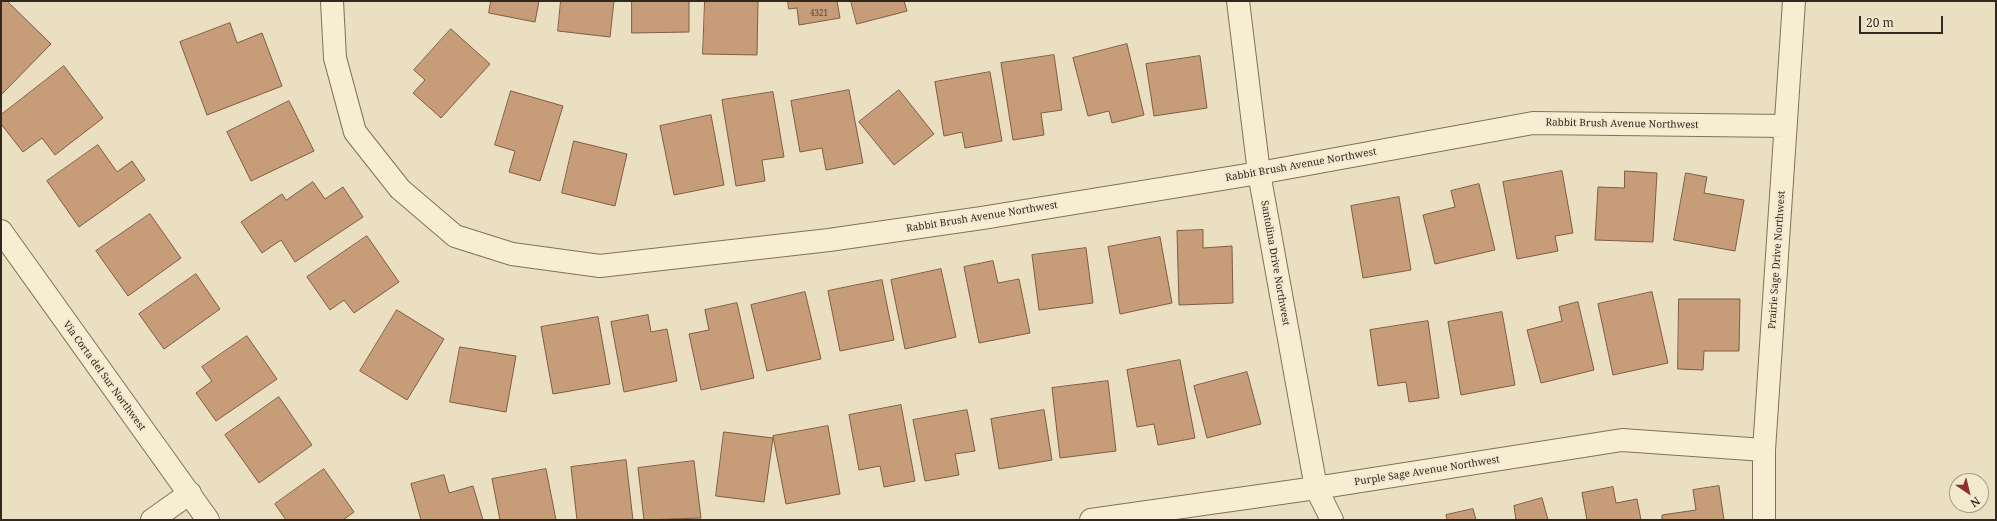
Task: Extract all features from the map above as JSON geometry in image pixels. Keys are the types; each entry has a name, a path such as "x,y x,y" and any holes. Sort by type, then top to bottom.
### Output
{"street":[{"name":"Rabbit Brush Avenue Northwest","path":"332,1 335,58 356,132 400,190 456,236 512,254 600,266 829,240 982,218 1259,173 1533,123 1786,126"},
{"name":"Santolina Drive Northwest","path":"1238,1 1259,173 1316,488 1332,520"},
{"name":"Prairie Sage Drive Northwest","path":"1764,520 1764,450 1794,1"},
{"name":"Via Corta del Sur Northwest","path":"1,231 208,520"},
{"name":"Purple Sage Avenue Northwest","path":"1091,520 1316,488 1622,440 1764,450"},
{"path":"152,520 190,493"}],"building":[{"path":"1,1 7,1 51,44 1,95"},
{"path":"491,1 539,1 535,22 489,13"},
{"path":"561,1 614,1 610,37 558,31"},
{"path":"632,1 689,1 689,32 632,33"},
{"path":"705,1 758,1 757,55 703,54"},
{"path":"788,1 837,1 840,18 799,25 797,8 789,9"},
{"path":"851,1 904,1 907,11 857,24"},
{"path":"230,23 237,43 262,33 282,86 207,115 180,42"},
{"path":"451,29 490,64 441,118 413,93 425,80 414,70"},
{"path":"1127,44 1144,115 1112,123 1109,111 1088,116 1073,58"},
{"path":"1054,55 1062,110 1041,113 1044,135 1013,140 1001,63"},
{"path":"1200,56 1207,108 1154,116 1146,64"},
{"path":"64,66 103,118 55,155 42,138 23,152 1,124 1,115"},
{"path":"990,72 1002,141 965,148 962,132 944,136 935,82"},
{"path":"849,90 863,163 826,170 822,148 800,152 791,101"},
{"path":"899,90 934,134 894,165 859,122"},
{"path":"511,91 563,106 540,181 509,172 515,151 495,145"},
{"path":"773,92 784,157 762,160 765,181 736,186 722,100"},
{"path":"289,101 314,151 251,181 227,132"},
{"path":"711,115 724,185 674,195 660,126"},
{"path":"574,141 627,154 615,206 562,193"},
{"path":"98,145 117,172 132,161 145,180 79,227 47,181"},
{"path":"1562,171 1573,233 1555,236 1558,251 1517,259 1503,182"},
{"path":"1625,171 1657,173 1653,242 1595,240 1598,187 1624,188"},
{"path":"1686,173 1707,177 1704,193 1744,200 1735,251 1674,240"},
{"path":"313,182 325,199 343,187 363,217 295,262 281,240 262,253 241,222 282,194 286,200"},
{"path":"1479,184 1495,250 1435,264 1423,215 1455,207 1451,191"},
{"path":"1399,197 1411,270 1363,278 1351,206"},
{"path":"150,214 181,258 128,296 96,251"},
{"path":"1203,230 1203,248 1232,246 1233,303 1179,305 1177,231"},
{"path":"367,236 399,282 354,313 344,300 330,310 307,277"},
{"path":"1160,237 1172,303 1120,314 1108,247"},
{"path":"1086,248 1093,303 1039,310 1032,255"},
{"path":"993,261 998,283 1019,279 1030,333 979,343 964,267"},
{"path":"941,269 956,337 905,349 891,280"},
{"path":"196,274 220,309 164,349 139,314"},
{"path":"882,280 894,340 840,351 828,291"},
{"path":"805,292 821,359 767,371 751,305"},
{"path":"1652,292 1668,363 1613,375 1598,304"},
{"path":"1679,299 1740,299 1739,351 1704,351 1703,370 1678,369"},
{"path":"1578,302 1594,370 1541,383 1527,330 1562,321 1559,307"},
{"path":"737,303 754,378 701,390 689,334 709,330 705,310"},
{"path":"397,310 444,339 407,400 360,371"},
{"path":"1502,312 1515,385 1461,395 1448,322"},
{"path":"648,315 651,332 667,329 677,381 624,392 611,322"},
{"path":"598,317 610,384 553,394 541,327"},
{"path":"1428,321 1439,398 1409,402 1406,382 1378,386 1370,330"},
{"path":"247,336 277,379 216,421 196,393 212,381 202,367"},
{"path":"460,347 516,356 506,412 450,402"},
{"path":"1180,360 1195,438 1158,445 1154,424 1137,427 1127,370"},
{"path":"1247,372 1261,424 1207,438 1194,386"},
{"path":"1108,381 1116,451 1060,458 1052,388"},
{"path":"279,397 312,445 259,483 225,435"},
{"path":"901,405 915,481 884,487 880,466 859,470 849,415"},
{"path":"967,410 975,451 955,454 959,475 925,481 913,420"},
{"path":"1044,410 1052,460 999,469 991,419"},
{"path":"828,426 840,494 786,504 773,436"},
{"path":"724,432 773,438 764,502 716,496"},
{"path":"626,460 633,520 577,520 571,467"},
{"path":"694,461 701,518 644,520 638,468"},
{"path":"324,469 354,512 343,520 286,520 275,504"},
{"path":"546,469 556,520 500,520 492,479"},
{"path":"444,475 449,493 473,486 483,520 421,520 411,484"},
{"path":"1719,486 1724,520 1662,520 1662,515 1696,510 1693,490"},
{"path":"1613,487 1616,503 1637,499 1641,520 1587,520 1582,493"},
{"path":"1542,498 1548,520 1516,520 1514,506"},
{"path":"1473,509 1476,520 1447,520 1446,515"}]}
